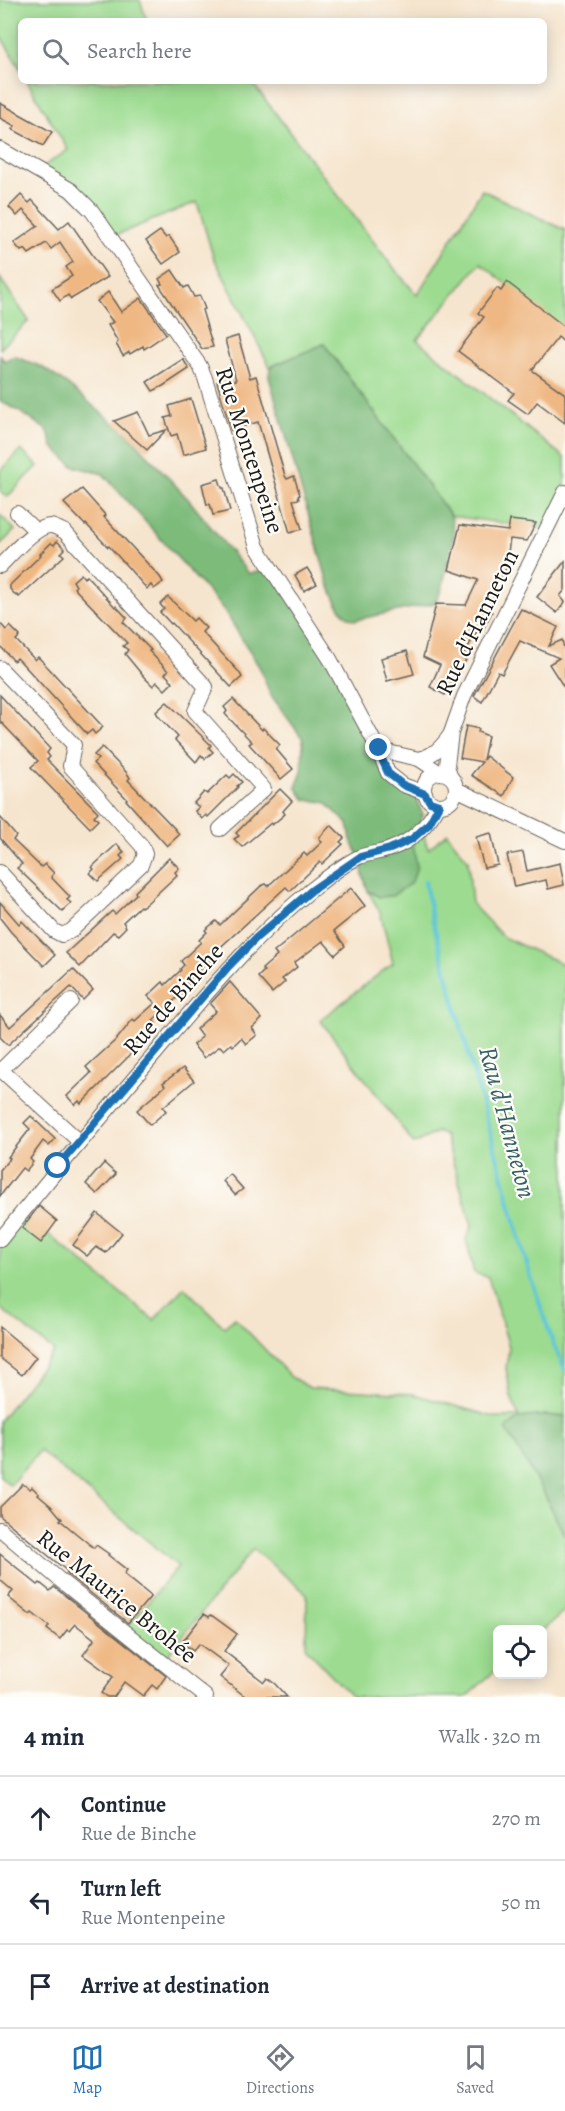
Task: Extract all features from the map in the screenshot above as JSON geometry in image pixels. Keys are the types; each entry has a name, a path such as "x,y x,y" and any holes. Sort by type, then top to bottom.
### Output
{"street":[{"name":"Rue Montenpeine","path":"0,149 71,190 92,211 200,366 206,378 256,547 330,659 375,743 388,773 403,785 425,794"},
{"name":"Rue d'Hanneton","path":"445,775 451,733 464,696 565,492"},
{"path":"17,513 36,531"},
{"path":"0,566 36,531 53,526 65,532 206,687 195,711 264,789 220,829"},
{"path":"0,668 74,745 70,766 142,846 145,854 141,865 71,931 62,935 54,931 0,872"},
{"path":"419,759 430,756 441,748 451,733"},
{"path":"375,743 388,752 419,759 445,775 453,780 455,795 449,803 439,805 430,802 424,788 429,778 445,775"},
{"path":"456,789 565,841"},
{"name":"Rue de Binche","path":"0,1240 80,1141 228,967 256,938 340,869 360,857 390,849 412,839 429,824 439,805"},
{"path":"71,1001 1,1070 80,1141"},
{"name":"Rue Maurice Brohée","path":"0,1529 206,1697"}],"green space":[{"path":"0,0 140,0 146,18 18,18 18,65 0,35"},
{"path":"29,84 253,84 392,266 417,295 482,190 565,230 565,329 480,263 417,340 565,458 565,502 547,529 451,516 324,344 270,367 213,256 197,202 111,237 92,211 38,170 68,150"},
{"path":"0,278 29,321 0,349"},
{"path":"324,344 451,516 454,534 442,589 435,603 355,620 341,610 335,600 328,583 269,377 270,367"},
{"path":"0,355 4,361 14,356 42,367 68,385 132,438 189,500 248,573 271,571 317,639 388,773 414,794 423,815 412,839 417,867 412,882 392,896 379,897 368,891 360,857 351,840 348,824 325,802 305,800 296,787 302,772 303,739 270,694 260,668 224,610 103,474 73,466 53,447 48,431 0,401"},
{"path":"21,450 38,466 7,497 0,491 0,471"},
{"path":"0,515 15,530 0,545"},
{"path":"422,830 428,849 447,833 468,860 472,904 503,937 565,965 565,1417 547,1415 519,1418 545,1495 565,1537 565,1611 547,1627 493,1625 493,1673 466,1697 352,1697 306,1648 307,1594 253,1549 162,1662 124,1631 178,1566 40,1451 10,1485 0,1476 0,1420 54,1351 0,1308 0,1240 22,1213 154,1320 184,1287 224,1327 235,1318 291,1377 310,1388 413,1394 494,1417 519,1417 511,1397 506,1368 509,1347 488,1277 474,1273 466,1239 472,1225 445,1136 437,1132 414,1144 320,1020 393,963 380,912 368,891 363,875"},
{"path":"547,1415 565,1417 565,1537 545,1495 506,1429 519,1418"}],"building":[{"path":"0,103 52,132 43,146 12,129 15,126 0,118"},
{"path":"21,195 29,203 32,200 59,229 69,221 108,277 71,299 68,295 60,301 52,289 72,276 66,267 73,262 60,242 51,249 46,243 29,254 25,249 21,251 14,243 38,226 23,210 17,216 9,207"},
{"path":"160,231 166,238 169,236 180,252 163,264 146,241"},
{"path":"172,270 184,288 188,286 194,297 200,296 213,347 202,349 159,285 162,284 159,279"},
{"path":"507,282 565,327 565,343 558,337 532,370 565,394 565,423 537,402 528,414 508,400 514,393 458,351 484,317 478,313 497,288 501,291"},
{"path":"108,292 121,312 141,298 166,334 144,349 143,346 123,356 108,325 113,322 97,301"},
{"path":"238,336 250,378 256,376 285,476 287,479 294,476 300,495 299,499 293,500 302,529 290,533 258,422 231,430 217,382 236,380 225,340"},
{"path":"183,359 189,369 153,391 147,382"},
{"path":"191,399 206,448 183,455 177,434 171,436 165,418 172,416 169,406"},
{"path":"138,412 149,435 166,430 147,450 114,421"},
{"path":"219,479 224,488 230,511 213,515 210,504 207,505 202,484"},
{"path":"82,489 106,516 104,517 163,582 154,589 151,585 147,589 109,546 64,503"},
{"path":"510,520 536,523 527,541 510,539 505,572 503,572 488,610 492,612 481,633 477,631 462,658 466,660 459,672 451,667 452,684 445,695 430,687 440,665 423,657 436,604 466,605 478,580 449,570 460,525 508,531"},
{"path":"57,541 65,549 61,553 64,556 19,597 16,596 10,589 10,585 51,543 54,545"},
{"path":"565,561 565,590 560,596 565,602 557,613 537,597"},
{"path":"307,568 317,584 304,591 295,575"},
{"path":"81,574 84,578 87,576 127,618 123,622 168,671 165,674 173,682 165,690 157,682 153,686 144,677 125,654 128,650 123,646 127,643 74,588 76,586 73,581"},
{"path":"168,597 193,621 196,618 206,628 202,632 239,672 242,677 231,687 160,612 164,609 160,604"},
{"path":"521,609 558,627 549,646 562,640 565,652 565,689 549,664 559,658 520,641 502,674 498,672 482,702 474,696"},
{"path":"0,623 6,630 10,626 20,636 16,640 35,660 38,657 43,662 103,727 95,734 92,730 87,734 17,658 14,661 0,646"},
{"path":"407,651 414,674 387,681 381,658"},
{"path":"0,695 50,749 47,753 50,757 47,760 98,812 94,816 98,820 90,828 31,767 38,761 0,721"},
{"path":"233,699 262,730 263,728 280,745 276,749 293,769 281,779 249,744 252,742 225,714 227,711 224,707"},
{"path":"167,702 211,745 209,748 213,752 205,759 201,755 196,762 175,740 178,737 159,717 156,712"},
{"path":"466,726 479,729 478,732 488,736 483,760 486,756 513,777 504,796 471,775 482,762 460,758"},
{"path":"102,747 127,773 130,778 128,780 176,830 179,835 167,846 93,763 98,759 94,755"},
{"path":"234,774 242,782 208,817 206,815 202,819 195,811 199,807 194,803 204,792 207,794 227,775 230,778"},
{"path":"280,789 292,801 283,811 285,814 242,847 234,839 239,836 236,833"},
{"path":"0,817 16,836 13,840 41,867 45,864 54,873 51,877 70,897 67,900 71,903 62,911 17,868 22,864 0,838"},
{"path":"331,825 344,838 340,842 343,844 290,891 286,887 213,954 215,956 186,983 189,987 153,1020 156,1024 128,1050 131,1054 81,1104 79,1101 75,1105 67,1096 91,1073 86,1067 117,1039 133,1019 135,1021 155,1003 148,996 163,982 165,985 181,970 184,965 181,961 201,942 199,940 207,932 205,930 216,921 220,925 261,886 266,884 268,886 304,853 307,856 322,842 319,838"},
{"path":"491,833 498,865 484,868 476,837"},
{"path":"117,844 124,852 120,856 123,859 98,881 90,873 94,869 92,867"},
{"path":"523,852 527,871 560,863 564,885 548,889 546,880 514,887 507,855"},
{"path":"169,858 179,868 175,872 177,875 123,922 126,927 118,935 113,932 80,967 66,953 112,911 115,914"},
{"path":"351,888 365,906 334,931 345,946 335,955 323,941 294,963 297,967 282,979 285,982 272,993 258,977 264,971 262,969 277,956 274,952"},
{"path":"0,902 19,924 22,921 55,955 44,966 0,918"},
{"path":"73,969 93,990 83,1000 71,987 8,1045 0,1037 0,1015 10,1027"},
{"path":"230,982 262,1019 252,1028 257,1035 246,1044 241,1038 233,1046 231,1044 224,1050 220,1046 204,1058 193,1045 202,1037 196,1029 216,1011 210,1004"},
{"path":"183,1068 194,1081 163,1107 166,1111 150,1125 137,1110 165,1086 163,1083"},
{"path":"31,1116 55,1139 49,1146 43,1141 30,1159 33,1162 26,1171 22,1168 0,1196 0,1170 30,1129 24,1123"},
{"path":"104,1163 116,1174 97,1194 86,1184"},
{"path":"230,1174 243,1189 235,1195 223,1181"},
{"path":"39,1206 57,1221 41,1243 22,1228"},
{"path":"97,1213 122,1233 106,1253 96,1247 87,1256 73,1245"},
{"path":"0,1327 36,1357 22,1375 0,1358"},
{"path":"23,1484 30,1489 32,1487 52,1507 62,1519 60,1520 78,1535 94,1548 96,1545 109,1554 127,1570 124,1574 151,1596 128,1623 0,1516 0,1507"},
{"path":"0,1554 38,1585 40,1583 50,1591 54,1587 166,1676 157,1689 152,1685 143,1696 124,1682 114,1697 107,1697 101,1693 113,1677 83,1655 94,1640 93,1638 75,1624 60,1639 47,1629 49,1626 32,1613 30,1615 8,1597 13,1591 0,1580"},
{"path":"204,1614 209,1617 211,1615 237,1634 224,1651 264,1682 267,1678 287,1697 246,1697 220,1677 229,1666 199,1644 193,1651 182,1642"}],"waterway":[{"name":"Rau d'Hanneton","path":"425,881 431,914 455,1005 530,1275 553,1343 565,1370"}],"route":[{"path":"58,1166 228,967 256,938 340,869 360,857 390,849 412,839 429,824 439,805 430,802 425,794 403,785 388,773 375,743 379,748"}]}
